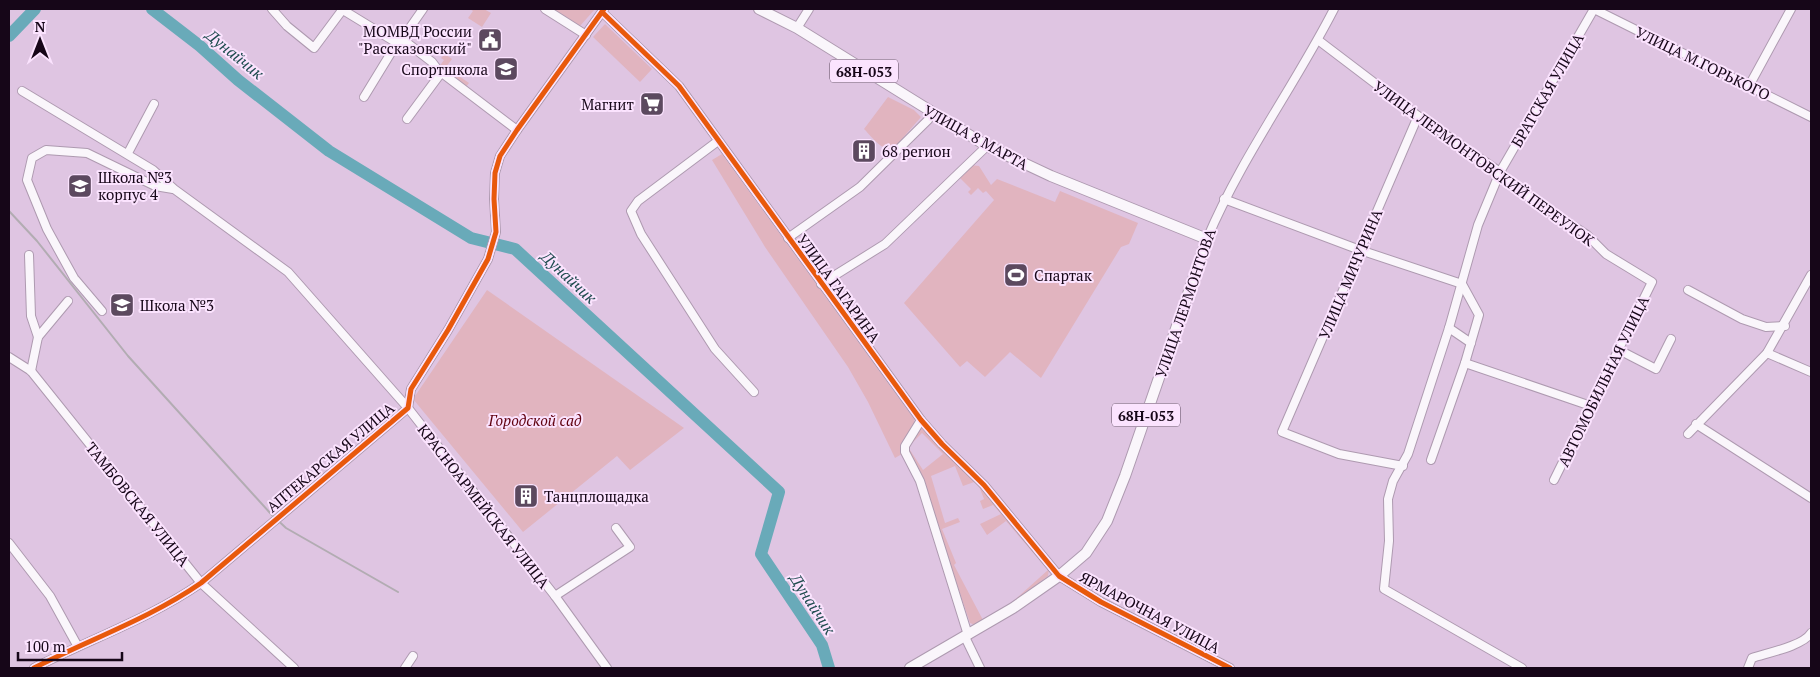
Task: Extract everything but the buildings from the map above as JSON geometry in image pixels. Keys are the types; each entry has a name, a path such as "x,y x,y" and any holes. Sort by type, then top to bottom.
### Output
{"main road":[{"name":"УЛИЦА 8 МАРТА","path":"759,9 797,28 988,146 1051,176 1207,239"},
{"name":"УЛИЦА ЛЕРМОНТОВА","path":"910,668 1013,608 1059,576 1086,553 1107,521 1125,476 1207,239"}],"street":[{"path":"272,9 287,26 314,48 343,10 400,41 517,130"},
{"path":"364,97 423,9"},
{"path":"545,9 586,35"},
{"path":"797,28 810,9"},
{"name":"УЛИЦА ЛЕРМОНТОВА","path":"1207,239 1224,199 1318,40 1334,9"},
{"name":"УЛИЦА М.ГОРЬКОГО","path":"1594,9 1811,117"},
{"name":"БРАТСКАЯ УЛИЦА","path":"1522,668 1384,589 1389,541 1388,500 1393,481 1403,466 1450,328 1478,225 1500,172 1594,9"},
{"path":"1749,86 1791,9"},
{"name":"АПТЕКАРСКАЯ УЛИЦА","path":"34,668 78,645 136,622 171,604 201,583 408,408 410,388 448,330 488,259 496,232 495,173 500,156 603,10"},
{"name":"УЛИЦА ГАГАРИНА","path":"603,10 679,86 921,420 942,444 984,485 1059,576"},
{"name":"УЛИЦА ЛЕРМОНТОВСКИЙ ПЕРЕУЛОК","path":"1318,40 1418,116 1500,172 1517,189 1587,235 1606,254 1652,282"},
{"path":"407,119 441,73"},
{"name":"КРАСНОАРМЕЙСКАЯ УЛИЦА","path":"22,91 96,137 128,153 153,170 174,189 288,272 408,408 555,596 608,668"},
{"path":"128,153 154,104"},
{"path":"788,238 860,187 928,120 932,112"},
{"name":"УЛИЦА МИЧУРИНА","path":"1403,466 1339,454 1282,432 1418,116"},
{"path":"718,140 638,201 631,211 641,234 715,349 754,392"},
{"path":"821,284 885,244 988,146"},
{"path":"102,311 74,278 47,229 27,180 32,158 46,150 87,153 147,182 174,189"},
{"path":"1224,199 1360,250 1462,284 1479,316 1465,363 1431,460"},
{"path":"29,255 31,316 38,337"},
{"path":"1688,434 1768,353 1785,326 1811,275"},
{"name":"АВТОМОБИЛЬНАЯ УЛИЦА","path":"1554,480 1652,282"},
{"path":"1688,290 1742,319 1766,327 1785,326"},
{"path":"31,371 38,337 68,301"},
{"path":"1450,328 1471,343"},
{"path":"1619,350 1656,369 1671,339"},
{"path":"1768,353 1811,372"},
{"name":"ТАМБОВСКАЯ УЛИЦА","path":"9,357 31,371 201,583 294,668"},
{"path":"1465,363 1591,406"},
{"path":"921,420 906,446 905,452 920,481 966,636 980,668"},
{"path":"1696,424 1811,498"},
{"name":"КРАСНОАРМЕЙСКАЯ УЛИЦА","path":"555,596 630,547 616,528"},
{"path":"9,543 50,596 78,645"},
{"name":"ЯРМАРОЧНАЯ УЛИЦА","path":"1059,576 1101,602 1230,668"},
{"path":"1748,668 1752,658 1790,646 1809,637 1811,633"},
{"path":"405,668 413,656"}],"green space":[{"path":"470,9 484,9 491,13 482,27 468,18 473,11"},
{"path":"553,9 595,9 580,26"},
{"path":"605,24 652,69 640,82 593,37"},
{"path":"445,54 452,59 446,67 469,83 465,88 439,67 444,60 441,58"},
{"path":"888,97 914,110 921,117 894,148 890,149 878,143 864,129"},
{"path":"722,154 914,419 915,424 902,454 895,458 868,402 848,367 765,247 712,160"},
{"name":"Спартак","path":"971,165 979,166 991,185 997,179 1055,202 1060,191 1138,223 1129,244 1121,247 1041,378 1010,352 985,377 967,361 960,367 904,303 994,200 986,191 983,193 978,188 971,195 968,192 971,189 958,176"},
{"name":"Городской сад","path":"487,290 684,428 630,470 617,456 523,532 413,399"},
{"path":"919,426 977,481 963,486 955,466 931,476 945,523 958,518 960,522 942,529 956,563 954,565 984,622 975,625 970,623 922,480 906,448","holes":["922,433 943,454 923,470 908,447"]},
{"path":"977,481 1049,569 1048,576 1010,604 1048,570 1006,521 987,535 980,524 1001,514 993,505 983,509 980,501 984,499"}],"waterway":[{"path":"9,36 35,9"},
{"name":"Дунайчик","path":"152,9 200,46 238,80 329,151 471,238 515,249 779,492 761,554 822,645 829,668"}],"railway":[{"path":"9,211 37,241 128,356 271,514 286,528 398,592"}],"cycle path":[{"path":"34,668 140,618 201,583 408,408 411,389 448,330 488,259 496,232 495,173 500,156 604,9"},
{"path":"602,12 679,86 921,420 942,444 984,485 1059,576 1101,602 1230,668"}],"place":[{"name":"МОМВД России \"Рассказовский\"","path":"490,40"},
{"name":"Спортшкола","path":"506,69"},
{"name":"Магнит","path":"652,104"},
{"name":"68 регион","path":"864,151"},
{"name":"Школа №3 корпус 4","path":"80,186"},
{"name":"Спартак","path":"1016,275"},
{"name":"Школа №3","path":"122,305"},
{"name":"Танцплощадка","path":"526,496"}]}
